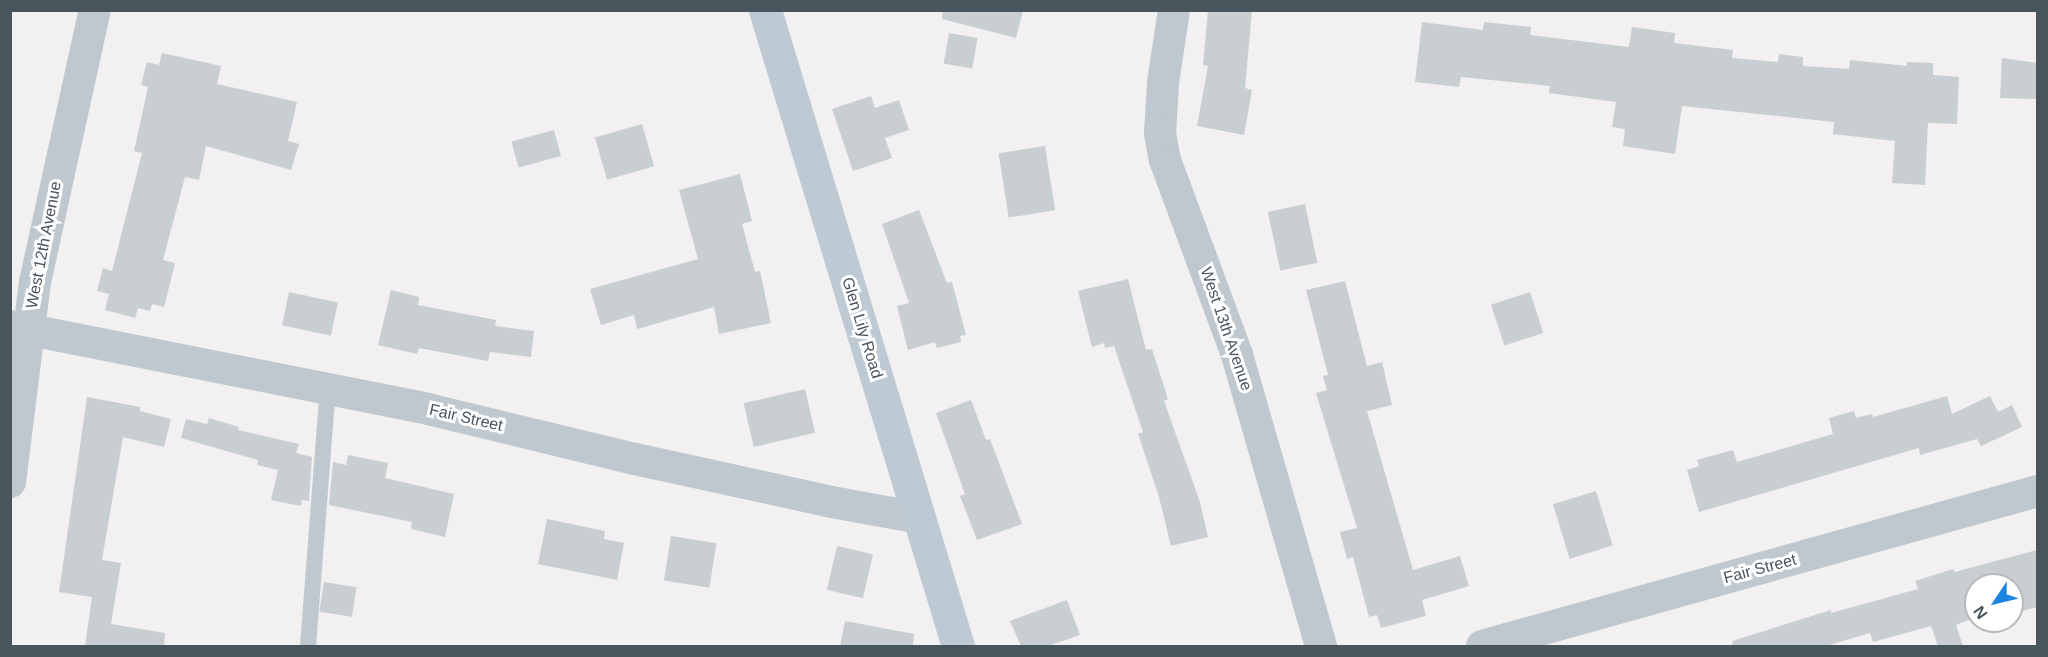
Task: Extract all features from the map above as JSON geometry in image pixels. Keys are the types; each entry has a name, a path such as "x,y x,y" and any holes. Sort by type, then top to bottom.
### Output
{"street":[{"name":"West 12th Avenue","path":"10,482 19,328 42,244 95,10"},
{"name":"Glen Lily Road","path":"765,10 958,646"},
{"name":"West 13th Avenue","path":"1174,10 1163,83 1160,133 1165,160 1237,355 1321,646"},
{"name":"Fair Street","path":"19,328 328,388 704,474 920,518"},
{"name":"Fair Street","path":"1482,646 2037,491"}],"lane":[{"path":"308,646 328,388"}],"building":[{"path":"943,10 1023,10 1016,38 942,19"},
{"path":"1208,10 1252,10 1245,88 1252,90 1244,135 1197,126 1208,66 1203,65"},
{"path":"1422,22 1483,30 1484,22 1531,27 1530,35 1629,47 1632,27 1675,33 1674,43 1733,50 1732,58 1778,62 1779,54 1803,57 1803,66 1849,69 1850,60 1907,66 1907,62 1933,63 1933,75 1959,77 1957,124 1928,123 1925,185 1892,183 1895,141 1833,134 1834,122 1682,106 1675,154 1623,146 1625,129 1612,127 1616,102 1549,93 1550,86 1461,77 1459,87 1415,82"},
{"path":"949,33 978,38 972,69 944,64"},
{"path":"162,53 221,66 217,84 297,102 288,141 299,144 291,170 206,146 199,180 185,177 163,260 175,263 164,307 152,304 150,311 138,308 135,318 105,310 109,294 97,291 103,268 112,271 142,153 134,151 148,87 141,85 147,62 159,65"},
{"path":"2002,58 2037,63 2037,99 2000,98"},
{"path":"871,96 875,108 899,100 909,130 885,138 892,158 853,171 832,109"},
{"path":"642,124 654,166 607,180 595,138"},
{"path":"554,130 561,156 518,167 511,141"},
{"path":"1045,146 1055,210 1009,218 999,153"},
{"path":"740,174 752,221 742,224 755,272 760,271 771,323 719,334 714,307 637,329 634,315 601,325 590,289 698,259 679,190"},
{"path":"1305,204 1317,263 1280,271 1268,212"},
{"path":"919,210 947,283 952,282 966,335 960,336 961,342 937,348 935,342 908,350 897,306 909,303 882,224"},
{"path":"1128,279 1146,350 1152,349 1168,399 1164,401 1200,502 1208,537 1171,546 1159,497 1138,434 1143,432 1114,346 1105,348 1104,343 1092,347 1078,291"},
{"path":"1345,281 1367,366 1382,362 1392,405 1367,411 1413,570 1460,556 1469,586 1422,600 1426,616 1381,628 1377,615 1369,617 1353,557 1347,559 1340,532 1357,528 1316,393 1327,390 1323,376 1328,375 1306,290"},
{"path":"391,290 419,297 418,305 496,320 495,326 534,331 531,357 490,352 488,361 419,348 417,354 378,345"},
{"path":"289,292 338,302 331,336 282,325"},
{"path":"1530,292 1543,333 1504,346 1491,305"},
{"path":"805,389 815,433 754,447 744,403"},
{"path":"1947,396 1952,414 1990,396 1998,412 2012,405 2022,427 1981,446 1977,439 1920,455 1919,448 1699,512 1687,470 1699,466 1697,460 1733,450 1737,462 1833,434 1829,418 1854,411 1856,418 1872,414 1873,417"},
{"path":"87,397 140,407 140,411 171,419 164,447 123,437 102,560 121,563 111,624 165,633 164,646 85,646 92,597 59,592"},
{"path":"971,400 986,440 990,439 1022,524 977,540 960,496 965,494 936,413"},
{"path":"209,418 239,427 238,430 299,444 296,453 312,457 309,501 302,500 301,506 271,500 278,470 257,465 258,460 181,438 186,419 207,424"},
{"path":"348,455 388,463 385,478 454,494 445,537 411,529 412,522 329,505 333,462 346,465"},
{"path":"1596,491 1613,546 1570,559 1553,504"},
{"path":"547,519 605,531 604,539 624,543 617,580 538,564"},
{"path":"671,536 716,543 709,588 664,580"},
{"path":"837,546 873,554 863,598 827,590"},
{"path":"2037,550 2037,607 2024,611 2024,573 1964,573 1964,622 1956,625 1963,646 1938,646 1931,626 1873,642 1870,633 1826,646 1733,646 1732,641 1831,610 1831,613 1918,589 1915,581 1953,569 1955,572"},
{"path":"324,582 357,587 352,617 319,612"},
{"path":"1067,600 1080,635 1048,646 1021,646 1010,621"},
{"path":"845,621 914,634 913,646 840,646"}]}
